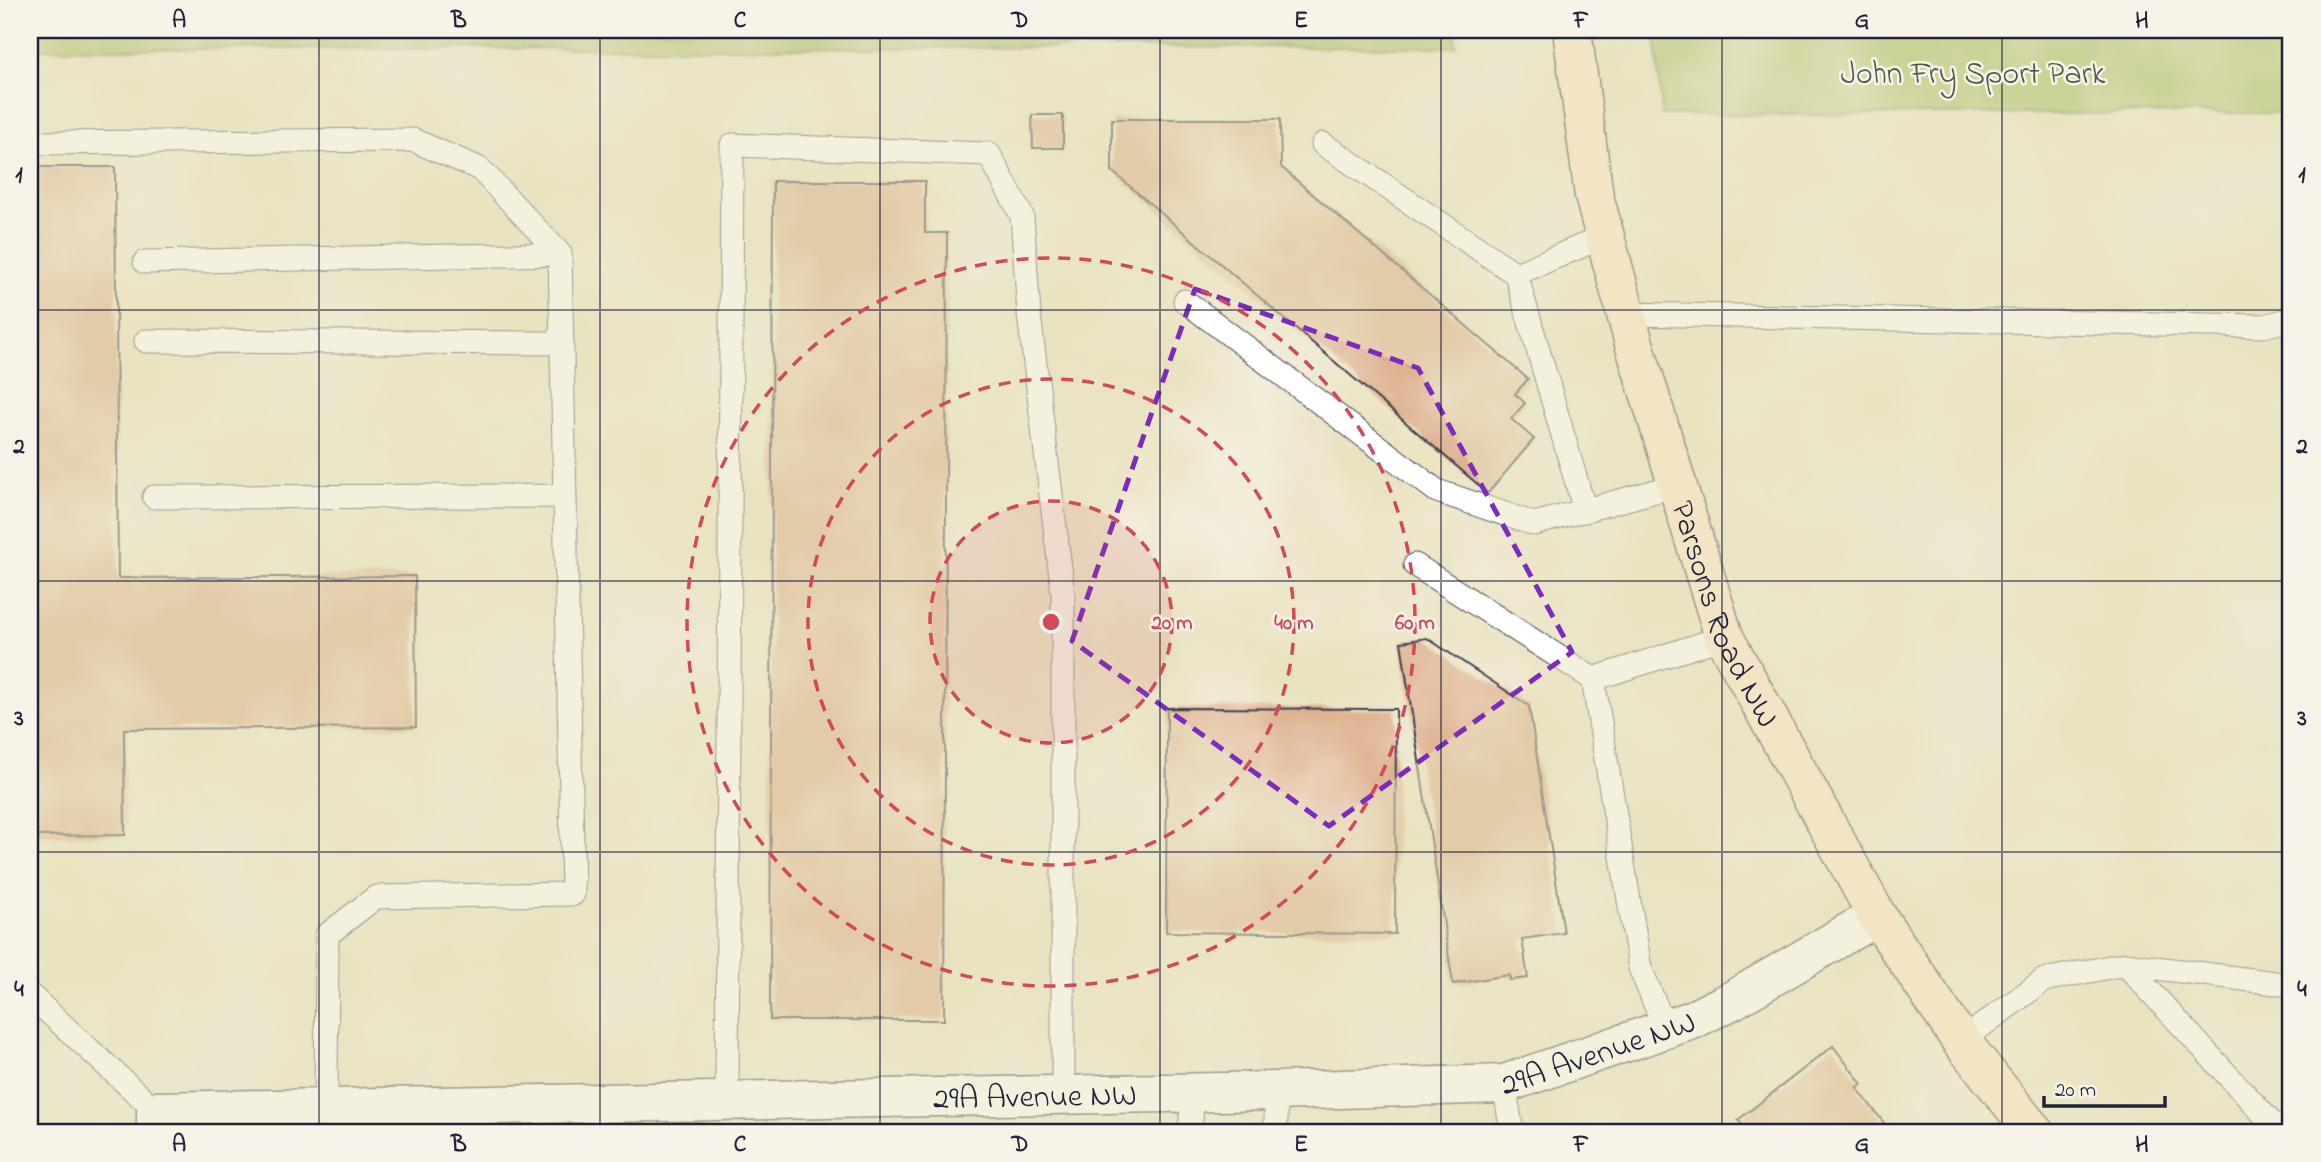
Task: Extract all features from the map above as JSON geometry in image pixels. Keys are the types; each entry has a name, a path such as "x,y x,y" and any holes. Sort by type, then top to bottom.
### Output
{"main road":[{"name":"Parsons Road NW","path":"1572,30 1594,196 1626,314 1724,637 1877,916 1961,1041 2034,1132"}],"street":[{"name":"29A Avenue NW","path":"156,1122 326,1109 1193,1093 1504,1084 1666,1030 1731,1001 1877,916"}],"lane":[{"path":"30,144 413,140 480,169 559,254 573,894 376,897 327,935 326,1109"},
{"path":"1323,144 1516,274 1585,511"},
{"path":"727,1101 732,145 989,154 1022,216 1029,314 1063,593 1063,1095"},
{"path":"1516,274 1605,236"},
{"path":"145,262 559,254"},
{"path":"1185,302 1437,491 1534,524 1678,485"},
{"path":"1626,314 2264,326 2291,318"},
{"path":"146,341 561,343"},
{"path":"154,496 564,496"},
{"path":"1415,565 1593,679 1640,968 1666,1030"},
{"path":"1593,679 1724,637"},
{"path":"1961,1041 2044,981 2125,964 2289,987"},
{"path":"2125,964 2280,1132"},
{"path":"30,995 156,1122"},
{"path":"1504,1084 1511,1132"},
{"path":"1276,1091 1276,1132"},
{"path":"1190,1132 1193,1093"}],"highlighted area":[{"path":"1195,289 1418,368 1572,652 1329,826 1072,641"}],"green space":[{"path":"30,30 1455,30 1456,47 30,49"},
{"name":"John Fry Sport Park","path":"1655,30 2291,30 2291,113 1662,115"}],"building":[{"path":"1032,115 1063,115 1063,148 1033,148"},
{"path":"1112,119 1280,119 1281,167 1528,379 1515,394 1525,403 1511,419 1534,439 1488,493 1112,171"},
{"path":"30,167 115,167 118,578 415,576 416,727 124,729 125,835 30,836"},
{"path":"773,181 925,181 925,233 947,233 944,1020 770,1020"},
{"path":"1427,638 1529,706 1564,933 1522,939 1528,978 1510,980 1509,975 1453,984 1401,642"},
{"path":"1167,708 1396,709 1395,934 1166,932"},
{"path":"1833,1046 1862,1084 1857,1088 1891,1132 1748,1132 1738,1120"}]}
